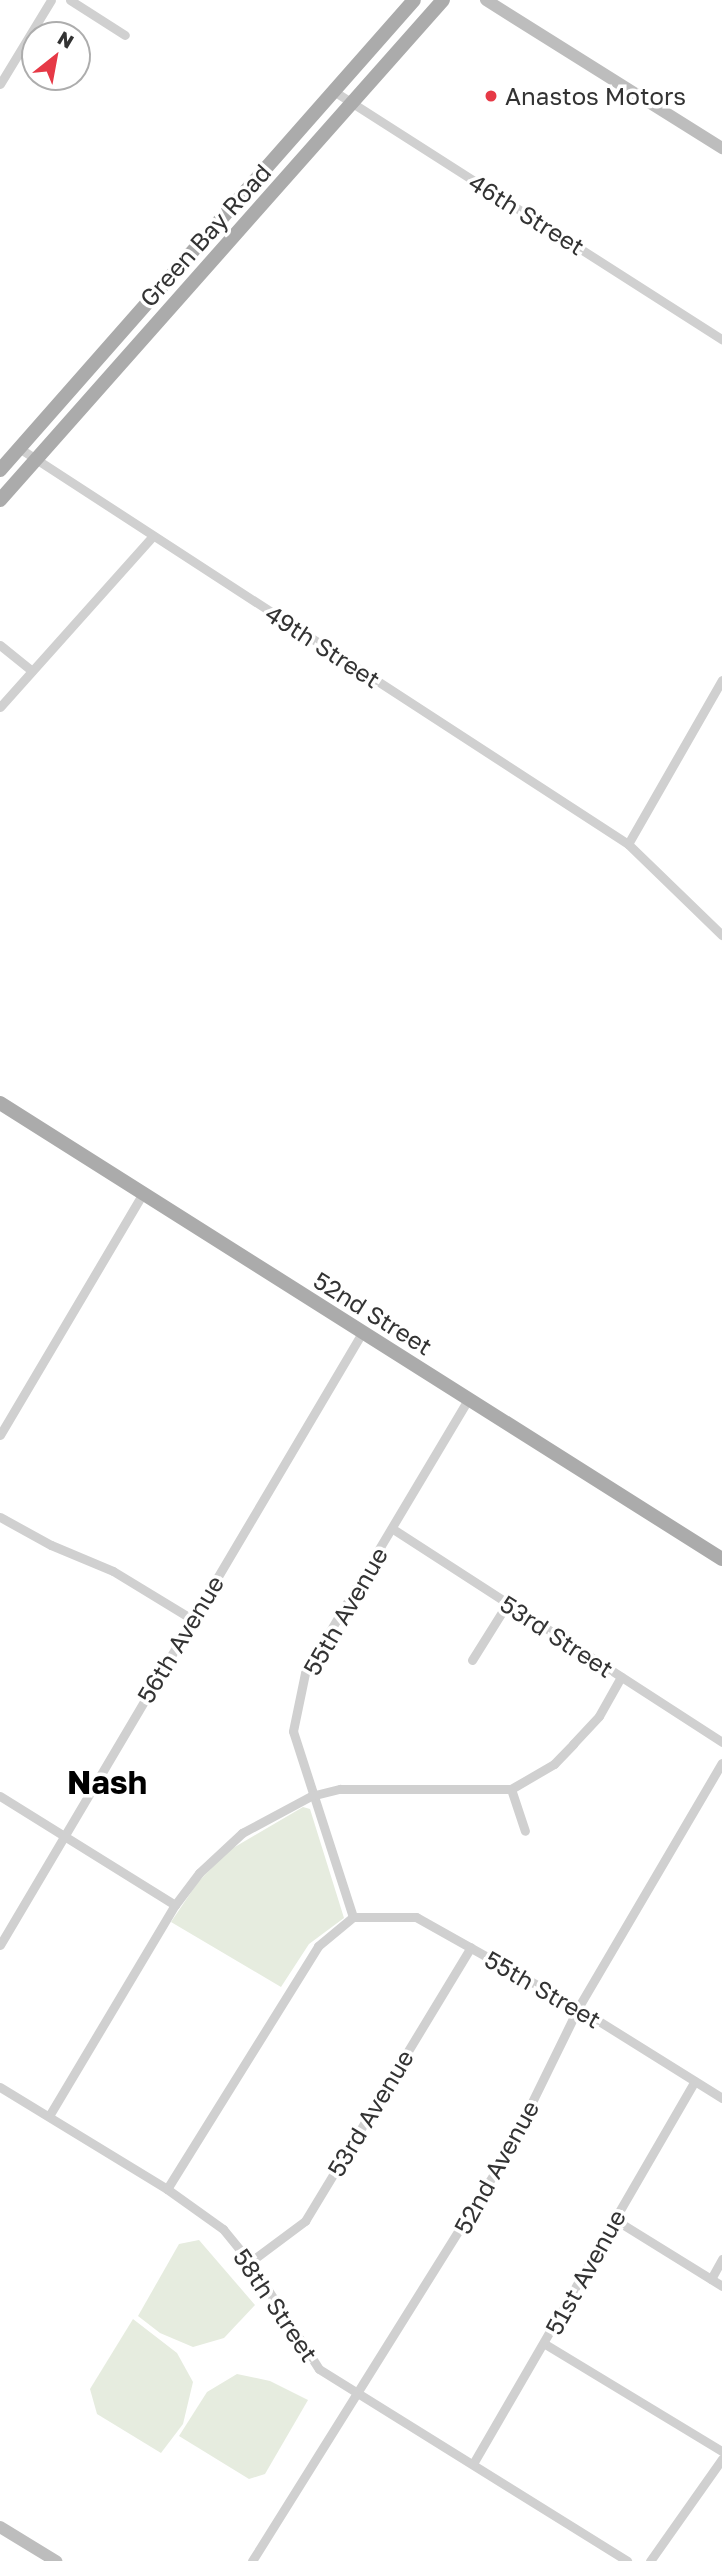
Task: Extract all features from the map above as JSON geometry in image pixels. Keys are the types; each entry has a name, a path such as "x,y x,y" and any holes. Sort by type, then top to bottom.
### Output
{"main road":[{"name":"Green Bay Road","path":"0,470 414,0"},
{"name":"Green Bay Road","path":"0,500 443,0"},
{"name":"52nd Street","path":"0,1102 722,1559"}],"street":[{"path":"0,85 51,0"},
{"path":"70,0 125,35"},
{"path":"486,0 722,148"},
{"name":"46th Street","path":"332,90 722,339"},
{"name":"49th Street","path":"19,448 628,844 722,935"},
{"path":"0,707 153,536"},
{"path":"0,645 32,671"},
{"path":"628,844 722,680"},
{"path":"0,1435 143,1193"},
{"name":"56th Avenue","path":"0,1945 362,1333"},
{"name":"55th Avenue","path":"353,1917 311,1796 293,1731 305,1673 393,1530 468,1400"},
{"path":"0,1517 51,1545 113,1571 192,1619"},
{"name":"53rd Street","path":"393,1530 722,1742"},
{"path":"472,1660 507,1604"},
{"path":"48,2116 175,1905 199,1873 243,1833 311,1796 389,1786 511,1789 560,1758 599,1716 621,1677"},
{"name":"52nd Avenue","path":"253,2561 356,2392 437,2271 509,2149 578,2008 722,1763"},
{"path":"511,1789 525,1831"},
{"path":"0,1796 62,1838 175,1905"},
{"path":"167,2189 318,1946 353,1917"},
{"name":"55th Street","path":"353,1917 416,1917 578,2008 722,2098"},
{"name":"53rd Avenue","path":"250,2262 305,2221 471,1947"},
{"name":"51st Avenue","path":"474,2462 545,2344 695,2081"},
{"name":"58th Street","path":"0,2087 167,2189 222,2229 250,2262 319,2369 474,2462 627,2561"},
{"path":"614,2219 722,2286"},
{"path":"710,2279 722,2259"},
{"path":"545,2344 722,2451"},
{"path":"650,2561 722,2459"},
{"path":"1,2529 56,2561"}],"shaded area":[{"path":"303,1807 310,1809 344,1918 309,1944 281,1987 171,1922 198,1882 228,1851"},
{"path":"199,2240 255,2305 224,2338 193,2347 160,2333 138,2316 179,2244"},
{"path":"133,2319 177,2353 193,2382 183,2424 161,2453 97,2414 90,2389"},
{"path":"237,2374 270,2381 308,2400 265,2474 249,2479 179,2436 207,2392"}],"place":[{"name":"Anastos Motors","path":"491,96"}],"district":[{"name":"Nash","path":"107,1782"}]}
